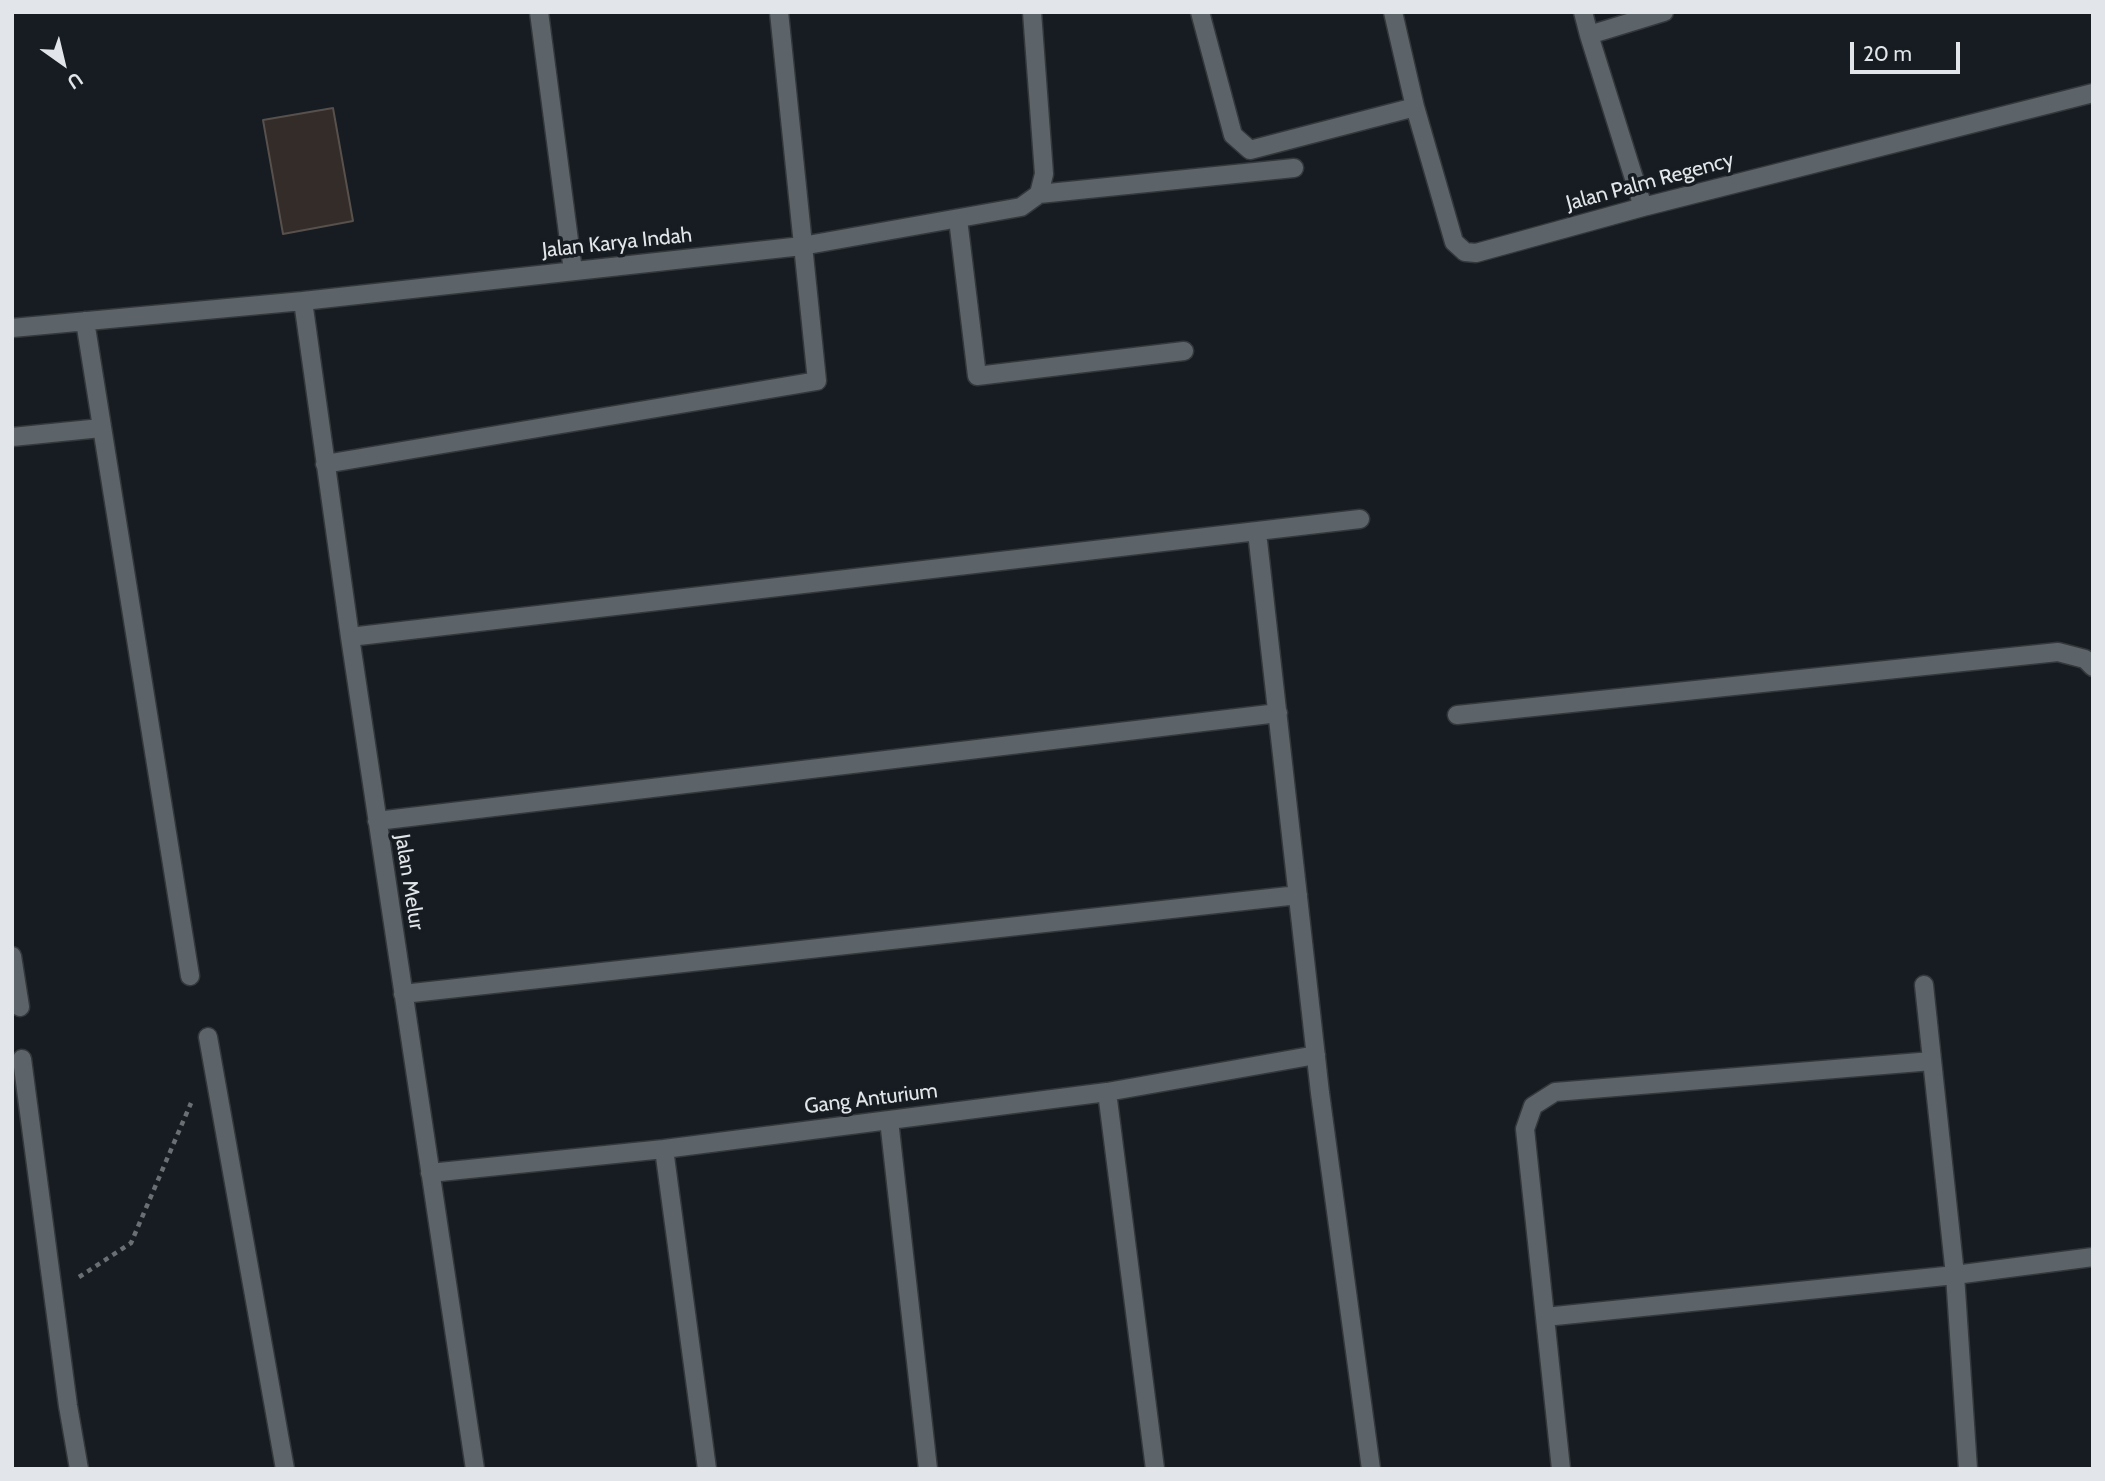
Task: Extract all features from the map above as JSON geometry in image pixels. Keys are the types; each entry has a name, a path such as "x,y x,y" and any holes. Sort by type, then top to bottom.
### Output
{"street":[{"path":"539,12 573,271"},
{"path":"325,464 817,381 779,12"},
{"path":"1032,12 1044,174 1038,194 1294,168"},
{"path":"1200,12 1233,135 1250,150 1415,107"},
{"name":"Jalan Palm Regency","path":"1394,12 1415,107 1454,242 1465,252 1476,253 1643,207 2093,93"},
{"path":"1583,12 1643,207"},
{"path":"1589,35 1664,12"},
{"name":"Jalan Karya Indah","path":"12,328 303,301 802,246 1021,207 1038,194"},
{"path":"958,219 976,376 1184,351"},
{"name":"Jalan Melur","path":"303,301 377,821 475,1469"},
{"path":"85,321 190,976"},
{"path":"12,437 101,428"},
{"path":"350,637 1360,519"},
{"path":"1257,531 1316,1055 1371,1469"},
{"path":"1457,715 2058,652 2089,663"},
{"path":"377,821 1278,713"},
{"path":"403,994 1298,895"},
{"path":"12,956 20,1007"},
{"path":"1924,985 1955,1275 1968,1469"},
{"path":"208,1037 285,1469"},
{"name":"Gang Anturium","path":"430,1173 664,1149 1107,1092 1316,1055"},
{"path":"22,1059 68,1406 79,1469"},
{"path":"1561,1469 1525,1129 1533,1106 1555,1093 1932,1061"},
{"path":"1107,1092 1155,1469"},
{"path":"889,1120 928,1469"},
{"path":"664,1149 707,1469"},
{"path":"1545,1317 1955,1275 2093,1257"}],"path":[{"path":"54,1292 131,1243 211,1056"}],"building":[{"path":"333,108 353,221 283,234 263,120"}]}
